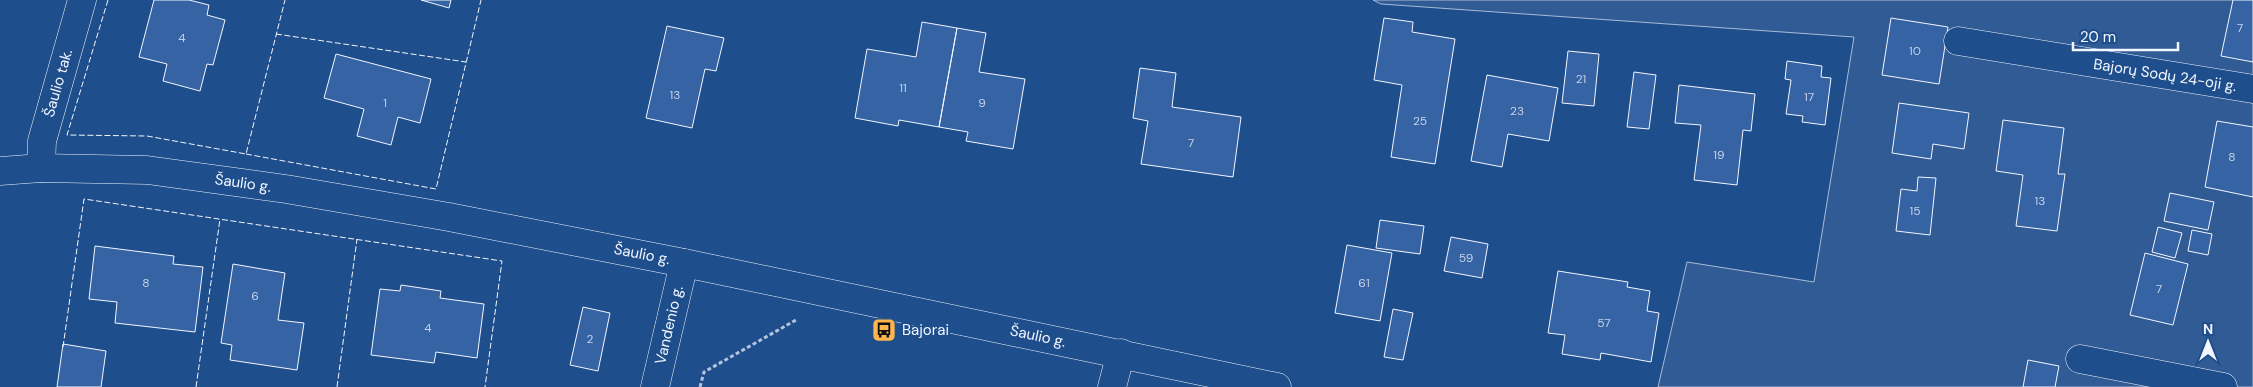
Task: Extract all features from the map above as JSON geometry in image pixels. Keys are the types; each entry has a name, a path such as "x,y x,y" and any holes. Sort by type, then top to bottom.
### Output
{"street":[{"name":"Šaulio tak.","path":"40,168 42,140 82,0"},
{"name":"Bajorų Sodų 24-oji g.","path":"1958,41 2253,89"},
{"name":"Šaulio g.","path":"0,171 40,168 146,170 286,189 449,217 684,263 1277,387"},
{"name":"Vandenio g.","path":"655,387 684,263"},
{"path":"1112,387 1120,354"},
{"path":"2080,359 2223,387"}],"path":[{"path":"700,387 704,372 798,319"}],"shaded area":[{"path":"1373,0 2253,0 2253,387 1658,387 1687,262 1814,282 1854,37 1381,4"}],"building":[{"path":"154,0 189,0 209,5 207,15 225,20 213,65 207,64 200,91 163,81 167,64 139,57"},
{"path":"421,0 451,0 449,8"},
{"path":"2233,0 2253,0 2253,62 2221,56"},
{"path":"1384,18 1413,22 1412,32 1455,39 1435,164 1391,157 1402,85 1374,80"},
{"path":"1891,18 1948,27 1939,84 1882,75"},
{"path":"922,22 957,28 939,127 899,120 898,126 855,118 867,49 916,57"},
{"path":"667,26 724,38 716,71 705,69 692,128 646,118"},
{"path":"957,28 986,33 979,72 1025,79 1013,149 966,141 968,132 939,127"},
{"path":"1568,51 1599,54 1594,106 1562,103"},
{"path":"336,54 431,79 420,123 398,117 391,145 357,136 364,109 324,98"},
{"path":"1787,61 1822,66 1821,77 1831,78 1825,125 1802,122 1803,116 1786,114 1791,80 1785,79"},
{"path":"1140,68 1176,73 1172,107 1241,117 1233,177 1141,164 1148,121 1133,118"},
{"path":"1634,72 1656,75 1649,129 1627,127"},
{"path":"1487,75 1558,88 1549,141 1508,134 1502,167 1471,161"},
{"path":"1679,85 1755,94 1751,131 1743,130 1737,185 1694,180 1701,125 1675,123"},
{"path":"1899,103 1969,113 1964,149 1933,144 1931,159 1892,153"},
{"path":"2003,120 2064,128 2058,174 2065,174 2057,231 2016,226 2023,175 1996,171"},
{"path":"2217,121 2253,127 2253,197 2205,187"},
{"path":"1918,177 1936,178 1930,235 1896,231 1901,189 1917,191"},
{"path":"2170,193 2214,202 2208,230 2164,221"},
{"path":"1380,220 1424,226 1420,254 1376,248"},
{"path":"2158,227 2182,233 2175,258 2152,252"},
{"path":"2192,230 2212,234 2208,255 2188,251"},
{"path":"1451,237 1488,244 1482,278 1444,271"},
{"path":"1347,245 1392,253 1380,321 1335,313"},
{"path":"95,246 174,256 173,264 203,267 195,332 115,323 117,302 89,299"},
{"path":"2145,253 2188,264 2173,325 2130,315"},
{"path":"233,264 285,273 278,320 304,323 297,370 230,360 232,345 221,343"},
{"path":"1558,271 1628,282 1627,287 1650,291 1647,311 1659,313 1651,362 1601,353 1600,360 1562,354 1565,335 1548,333"},
{"path":"401,285 441,291 440,298 484,304 477,358 436,352 434,363 371,355 380,289 400,291"},
{"path":"583,307 610,313 598,371 570,365"},
{"path":"1393,309 1413,313 1403,360 1384,357"},
{"path":"63,344 106,351 101,387 57,387"},
{"path":"2028,360 2059,366 2055,387 2023,387"}],"fence":[{"path":"108,0 67,135 147,136 246,154 285,0"},
{"path":"246,154 436,189 481,0"},
{"path":"276,34 466,62"},
{"path":"63,347 84,199 502,261 485,387"},
{"path":"196,387 220,219"},
{"path":"337,387 357,239"}],"place":[{"name":"Bajorai","path":"884,330"}]}
